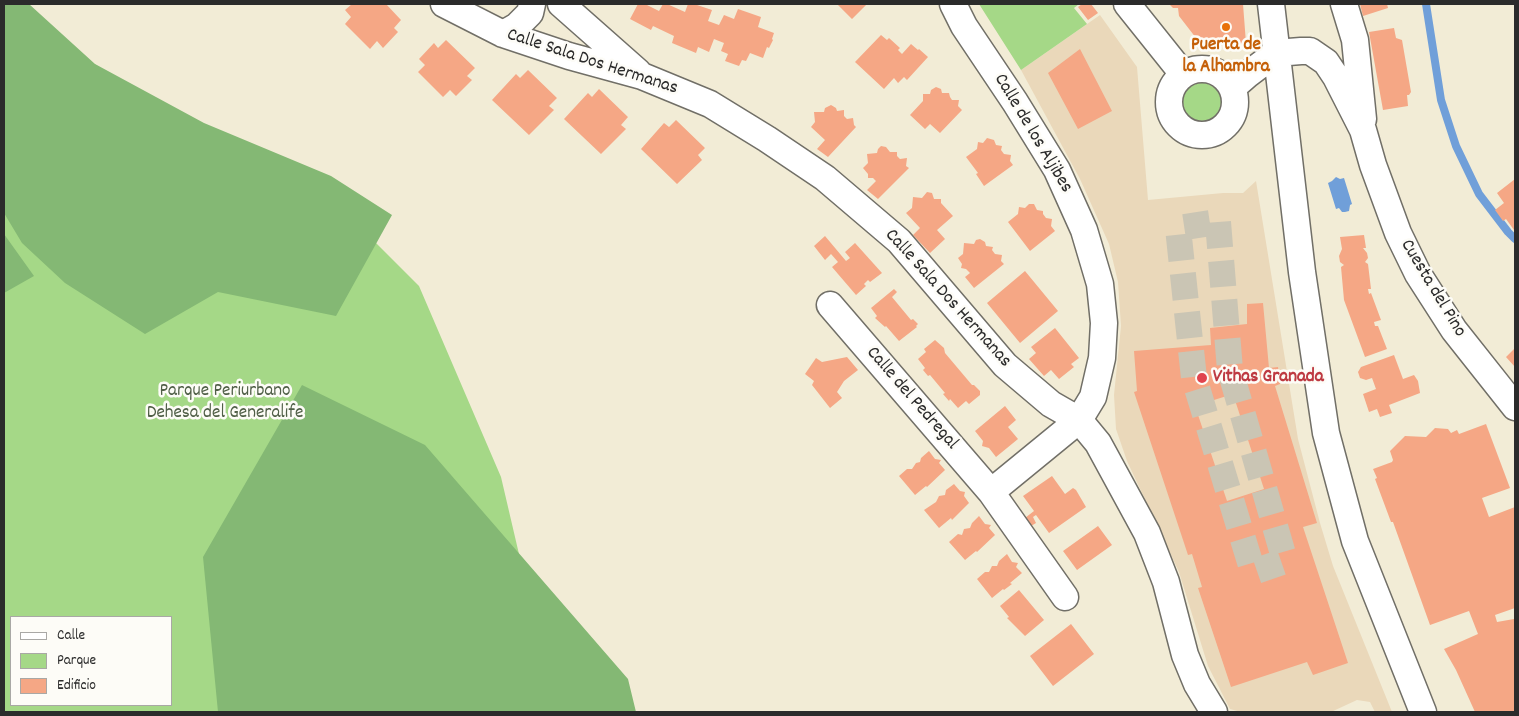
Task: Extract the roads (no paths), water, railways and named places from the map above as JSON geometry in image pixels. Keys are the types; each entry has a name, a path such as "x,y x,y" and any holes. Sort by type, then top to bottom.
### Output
{"street":[{"name":"Calle Sala Dos Hermanas","path":"444,4 503,34 569,56 642,76 710,104 825,178 899,241 1005,365 1051,404 1079,420 1098,443 1147,533 1166,582 1185,654 1197,684 1214,712"},
{"path":"503,34 517,26 530,12 532,4"},
{"path":"561,4 642,76"},
{"name":"Calle de los Aljibes","path":"936,4 958,15 1015,102 1057,170 1087,238 1100,284 1104,323 1102,358 1093,397 1079,420"},
{"path":"1127,4 1183,74"},
{"path":"1271,4 1302,272 1326,433 1355,541 1423,712"},
{"name":"Cuesta del Pino","path":"1344,4 1355,40 1363,107 1363,130"},
{"name":"Cuesta del Pino","path":"1276,53 1310,52 1320,56 1326,62 1336,77 1363,130 1373,165 1398,233 1418,274 1454,330 1515,407"},
{"path":"1232,88 1276,53"},
{"path":"1196,69 1207,69 1222,76 1232,88 1235,98 1235,109 1227,124 1216,133 1210,135 1192,134 1182,129 1170,111 1169,100 1177,80 1183,74 1196,69"},
{"name":"Calle del Pedregal","path":"830,305 991,492 1065,597"},
{"path":"991,492 1079,420"}],"water":[{"path":"1336,177 1344,178 1352,204 1349,211 1342,212 1339,208 1336,209 1328,183"}],"waterway":[{"path":"1426,4 1441,100 1456,146 1479,194 1515,239"}],"tunnel":[{"path":"1218,222 1230,370 1285,561 1253,572 1194,378 1178,228 1218,222"}],"place":[{"name":"Puerta de la Alhambra","path":"1226,27"},
{"name":"Vithas Granada","path":"1202,378"}],"park label":[{"name":"Parque Periurbano Dehesa del Generalife","path":"225,403"}]}
